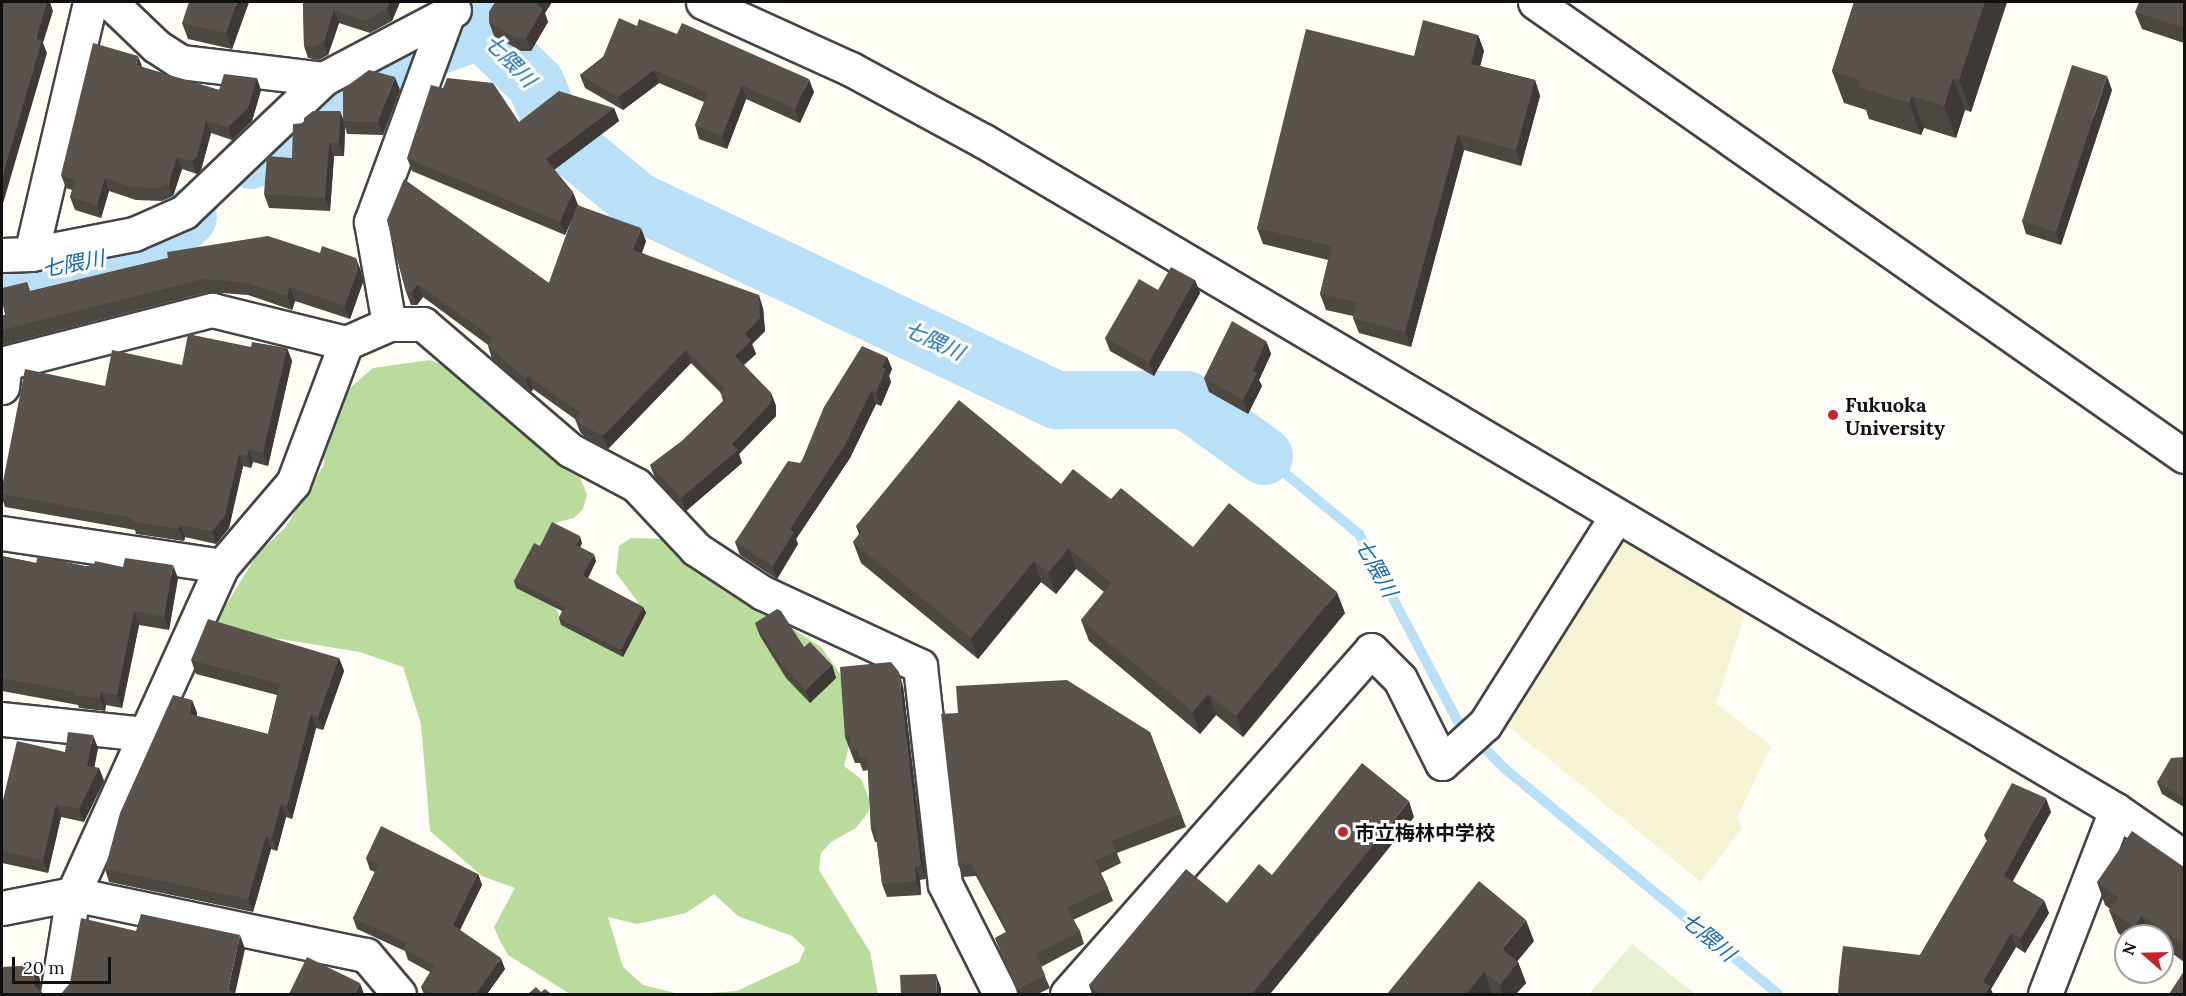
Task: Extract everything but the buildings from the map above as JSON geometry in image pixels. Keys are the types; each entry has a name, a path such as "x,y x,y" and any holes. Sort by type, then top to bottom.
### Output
{"street":[{"path":"90,2 16,254 134,234 183,212 323,79 456,8"},
{"path":"110,2 156,46 181,62 323,79"},
{"path":"703,2 851,69 982,140 1616,518 2116,810 2184,857"},
{"path":"1535,2 2184,456"},
{"path":"390,324 371,222 428,67 456,8"},
{"path":"2,387 5,363 212,310 346,343 390,324 423,324 570,450 636,485 696,549 763,593 920,666 945,884 1000,994"},
{"path":"57,994 73,894 222,566 293,483 346,343"},
{"path":"1067,994 1371,650 1400,679 1442,763 1485,724 1616,518"},
{"path":"2,533 222,566"},
{"path":"2,719 145,735"},
{"path":"2045,994 2116,810"},
{"path":"2,908 73,894 366,955 399,994"}],"shaded area":[{"path":"1623,540 1746,611 1716,704 1771,746 1737,818 1742,828 1701,882 1508,726"}],"green space":[{"path":"430,360 469,375 580,477 587,495 583,509 574,518 555,523 535,554 536,567 564,625 590,637 627,624 638,602 616,573 619,546 631,538 673,539 745,598 821,647 860,701 844,766 861,779 869,798 869,811 856,828 831,842 821,853 819,870 870,952 878,994 696,994 737,991 799,962 805,948 792,936 738,916 714,894 686,913 637,924 608,917 623,967 643,985 679,994 570,994 508,955 500,941 494,927 515,888 482,876 430,831 421,724 403,667 360,652 212,628 258,553 285,528 324,465 321,413 373,368"},
{"path":"1632,944 1695,994 1589,994"}],"waterway":[{"name":"七隈川","path":"251,160 368,71 481,30 536,84 557,135 637,201 1057,400 1186,400 1264,456"},
{"name":"七隈川","path":"2,275 92,264 171,233 188,217"},
{"name":"七隈川","path":"1264,456 1359,534 1457,720 1504,768 1778,994"}],"place":[{"name":"Fukuoka University","path":"1833,415"},
{"name":"市立梅林中学校","path":"1343,832"}]}
